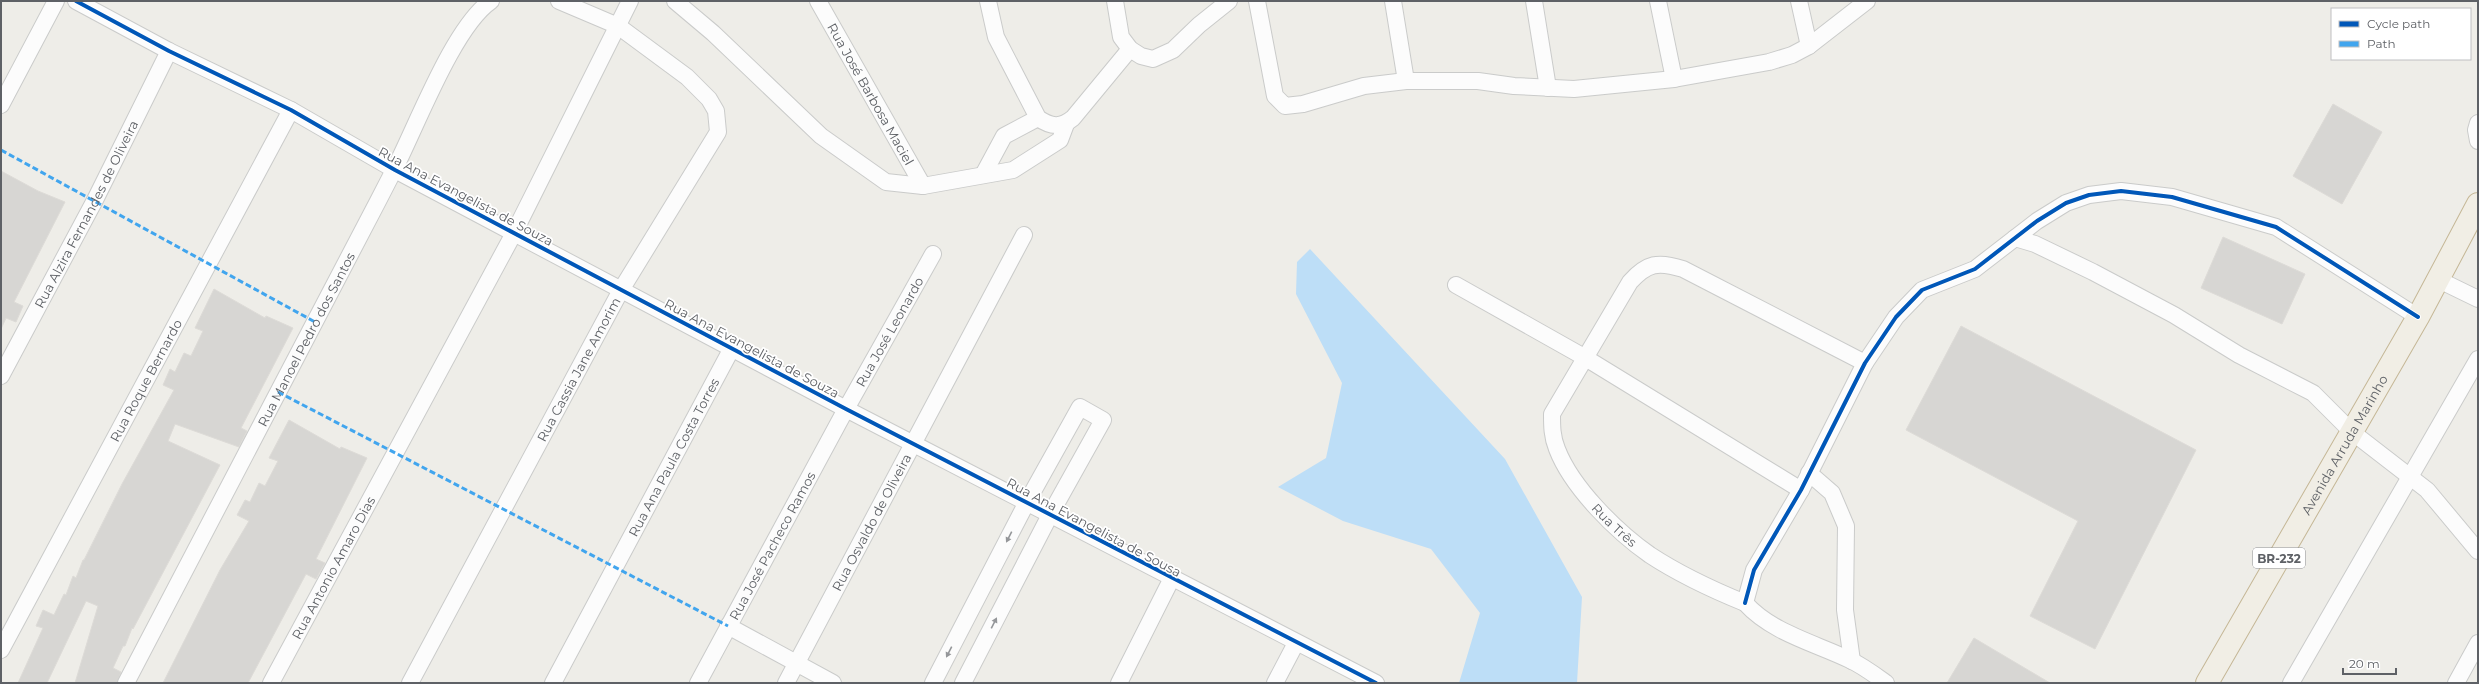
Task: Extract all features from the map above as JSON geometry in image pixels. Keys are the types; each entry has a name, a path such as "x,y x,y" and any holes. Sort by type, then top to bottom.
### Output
{"highway":[{"name":"Avenida Arruda Marinho","path":"2207,683 2439,280 2478,204"}],"street":[{"path":"1,105 56,1"},
{"name":"Rua Ana Evangelista de Souza","path":"76,1 168,51 290,110 394,170 846,409"},
{"name":"Rua Manoel Pedro dos Santos","path":"126,683 394,170 450,56 468,25 491,1"},
{"path":"559,1 618,26"},
{"name":"Rua Antonio Amaro Dias","path":"271,683 514,233 630,1"},
{"path":"674,1 713,33 821,136 886,182 923,186 1013,170 1060,140 1066,124 1130,49"},
{"name":"Rua José Barbosa Maciel","path":"818,1 923,186"},
{"path":"988,1 996,37 1038,118 1047,124 1058,126 1066,124"},
{"path":"1115,1 1121,37 1130,49 1141,56 1153,59 1164,55 1183,42 1199,25 1229,1"},
{"path":"1258,1 1275,96 1285,106 1304,104 1364,86 1406,81 1478,81 1574,89 1674,79 1769,62 1792,55 1809,46 1867,1"},
{"path":"1393,1 1406,81"},
{"path":"1534,1 1548,88"},
{"path":"1658,1 1674,79"},
{"path":"1799,1 1809,46"},
{"name":"Rua Cassia Jane Amorim","path":"410,683 621,290 718,132 719,120 709,99 687,78 618,26"},
{"name":"Rua Alzira Fernandes de Oliveira","path":"1,376 95,200 168,51"},
{"name":"Rua Roque Bernardo","path":"1,650 290,110"},
{"path":"982,175 1004,136 1038,118"},
{"path":"2478,123 2476,130 2478,141"},
{"path":"1745,603 1754,570 1801,490 1865,363 1896,317 1922,290 1975,268 2037,221 2060,206 2089,195 2121,191 2172,198 2276,227 2418,317"},
{"name":"Rua Osvaldo de Oliveira","path":"786,683 1024,235"},
{"path":"2015,238 2035,244 2093,272 2174,315 2239,355 2314,393 2352,432 2427,490 2478,551"},
{"name":"Rua José Leonardo","path":"846,409 933,254"},
{"name":"Rua Três","path":"1865,363 1682,269 1669,264 1655,265 1642,269 1630,282 1584,357 1552,414 1552,431 1557,449 1566,467 1620,532 1639,546 1686,574 1745,603 1756,615 1770,624 1852,661 1886,683"},
{"path":"2439,280 2478,299"},
{"path":"1456,285 1584,357 1801,490"},
{"name":"Rua Ana Paula Costa Torres","path":"553,683 732,348"},
{"path":"2291,683 2300,676 2410,477 2478,359"},
{"path":"933,683 1027,502 1080,407 1103,420 1050,515 963,683"},
{"name":"Rua Ana Evangelista de Sousa","path":"846,409 1296,643 1376,683"},
{"name":"Rua José Pacheco Ramos","path":"698,683 846,409"},
{"path":"1809,473 1832,493 1846,526 1845,610 1852,661"},
{"path":"1119,683 1172,578"},
{"path":"728,626 833,683"},
{"path":"1274,683 1296,643"},
{"path":"2456,683 2478,643"}],"water":[{"path":"1310,249 1505,459 1582,597 1577,683 1459,683 1480,613 1431,549 1343,521 1278,487 1326,458 1342,383 1296,294 1297,262"}],"building":[{"path":"2333,104 2382,132 2342,204 2293,176"},
{"path":"1,171 38,191 65,202 14,302 23,306 16,322 6,318 1,329"},
{"path":"2223,237 2305,274 2282,324 2201,288"},
{"path":"214,289 265,318 266,316 293,328 241,428 247,431 239,447 175,424 168,441 220,465 133,629 132,628 125,646 123,646 113,668 121,672 117,683 75,683 98,606 86,601 47,683 18,683 43,628 36,626 43,610 54,615 64,594 66,595 73,576 76,578 83,560 122,484 174,390 163,385 170,369 175,372 184,353 191,356 203,331 195,328"},
{"path":"1961,326 2196,450 2095,649 2030,616 2078,521 1906,430"},
{"path":"289,420 340,449 341,447 367,458 316,559 325,563 316,579 306,574 248,683 163,683 220,570 249,521 237,515 245,500 250,502 259,483 265,486 278,461 269,458"},
{"path":"1974,638 2050,683 1947,683"}],"marked path":[{"path":"1,150 315,322"},
{"path":"278,392 728,626"}],"cycle path":[{"path":"76,1 169,51 291,110 395,170 846,409 1376,683"},
{"path":"1745,603 1754,570 1801,490 1865,363 1896,317 1922,290 1975,269 2037,221 2066,203 2089,195 2121,191 2172,197 2276,227 2418,317"}]}
